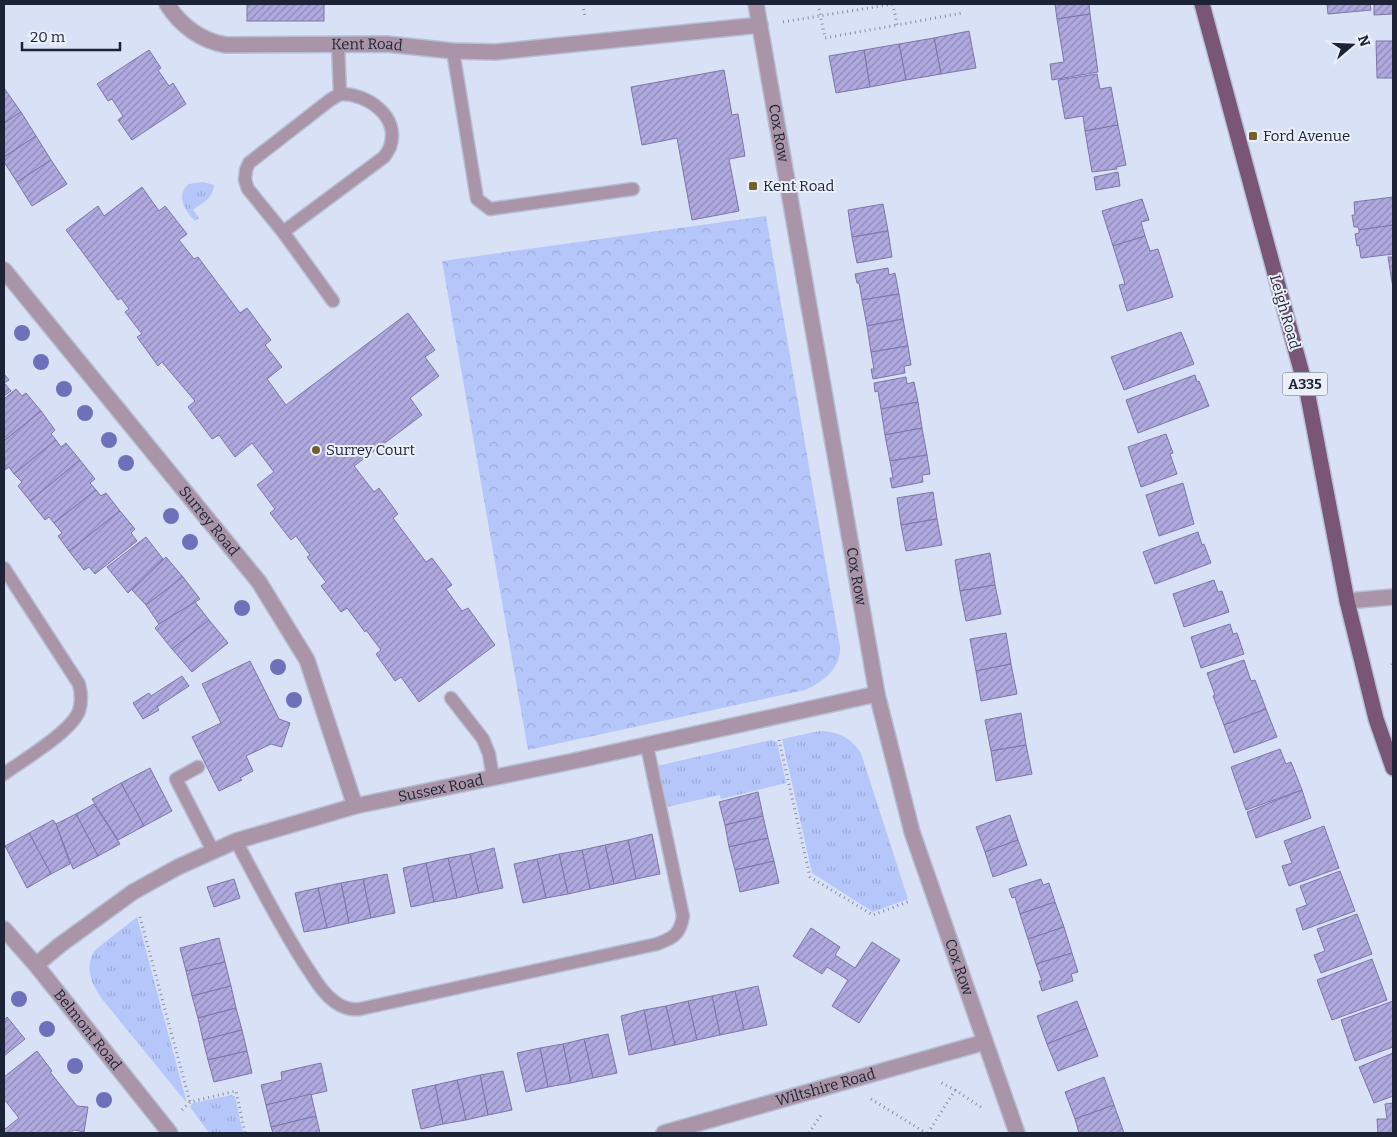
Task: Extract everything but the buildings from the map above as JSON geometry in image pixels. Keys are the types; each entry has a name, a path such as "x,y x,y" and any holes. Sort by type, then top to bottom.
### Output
{"main road":[{"name":"Leigh Road","path":"1202,4 1308,396 1346,601 1376,719 1393,768"}],"street":[{"name":"Kent Road","path":"167,4 189,28 205,40 226,45 387,44 453,51 496,52 760,26"},
{"name":"Cox Row","path":"756,4 877,694 912,832 1017,1133"},
{"name":"Surrey Road","path":"4,270 259,582 307,660 355,806"},
{"path":"1346,601 1393,597"},
{"name":"Sussex Road","path":"36,965 60,945 133,892 213,851 236,842 355,806 647,746 877,694"},
{"name":"Belmont Road","path":"4,929 36,965 167,1130"},
{"name":"Wiltshire Road","path":"664,1133 986,1042"}],"lane":[{"path":"338,44 340,94"},
{"path":"453,51 477,199 490,209 633,189"},
{"path":"283,232 384,157 390,147 392,136 390,127 386,117 379,108 365,98 340,94 330,100 250,162 246,170 245,180 248,189 283,232 333,301"},
{"path":"4,568 79,684 81,692 79,712 67,729 4,774"},
{"path":"452,698 486,746 493,778"},
{"path":"236,842 284,933 317,982 337,1004 351,1010 657,944 678,932 683,916 647,746"},
{"path":"198,767 176,779 213,851"}],"path":[{"path":"818,4 825,38 962,13"},
{"path":"760,26 893,4 896,25"},
{"path":"774,717 810,877 873,915 933,892"},
{"path":"133,892 190,1102"},
{"path":"843,1081 927,1133 954,1090 906,1064"},
{"path":"167,1130 190,1102 236,1091 245,1133"}],"green space":[{"path":"203,182 214,185 213,190 207,200 193,210 199,218 195,221 185,208 182,198 183,193 189,184"},
{"path":"766,216 840,655 830,673 818,683 805,690 528,750 442,261"},
{"path":"820,731 844,736 861,753 908,899 873,912 812,873 782,739"},
{"path":"771,740 777,742 786,783 721,799 720,795 667,807 657,766"},
{"path":"137,917 186,1102 102,999 90,975 90,962 95,950"},
{"path":"232,1095 235,1097 243,1133 209,1133 190,1107 193,1103"}],"place":[{"name":"Ford Avenue","path":"1253,136"},
{"name":"Kent Road","path":"753,186"},
{"name":"Surrey Court","path":"316,450"}]}
